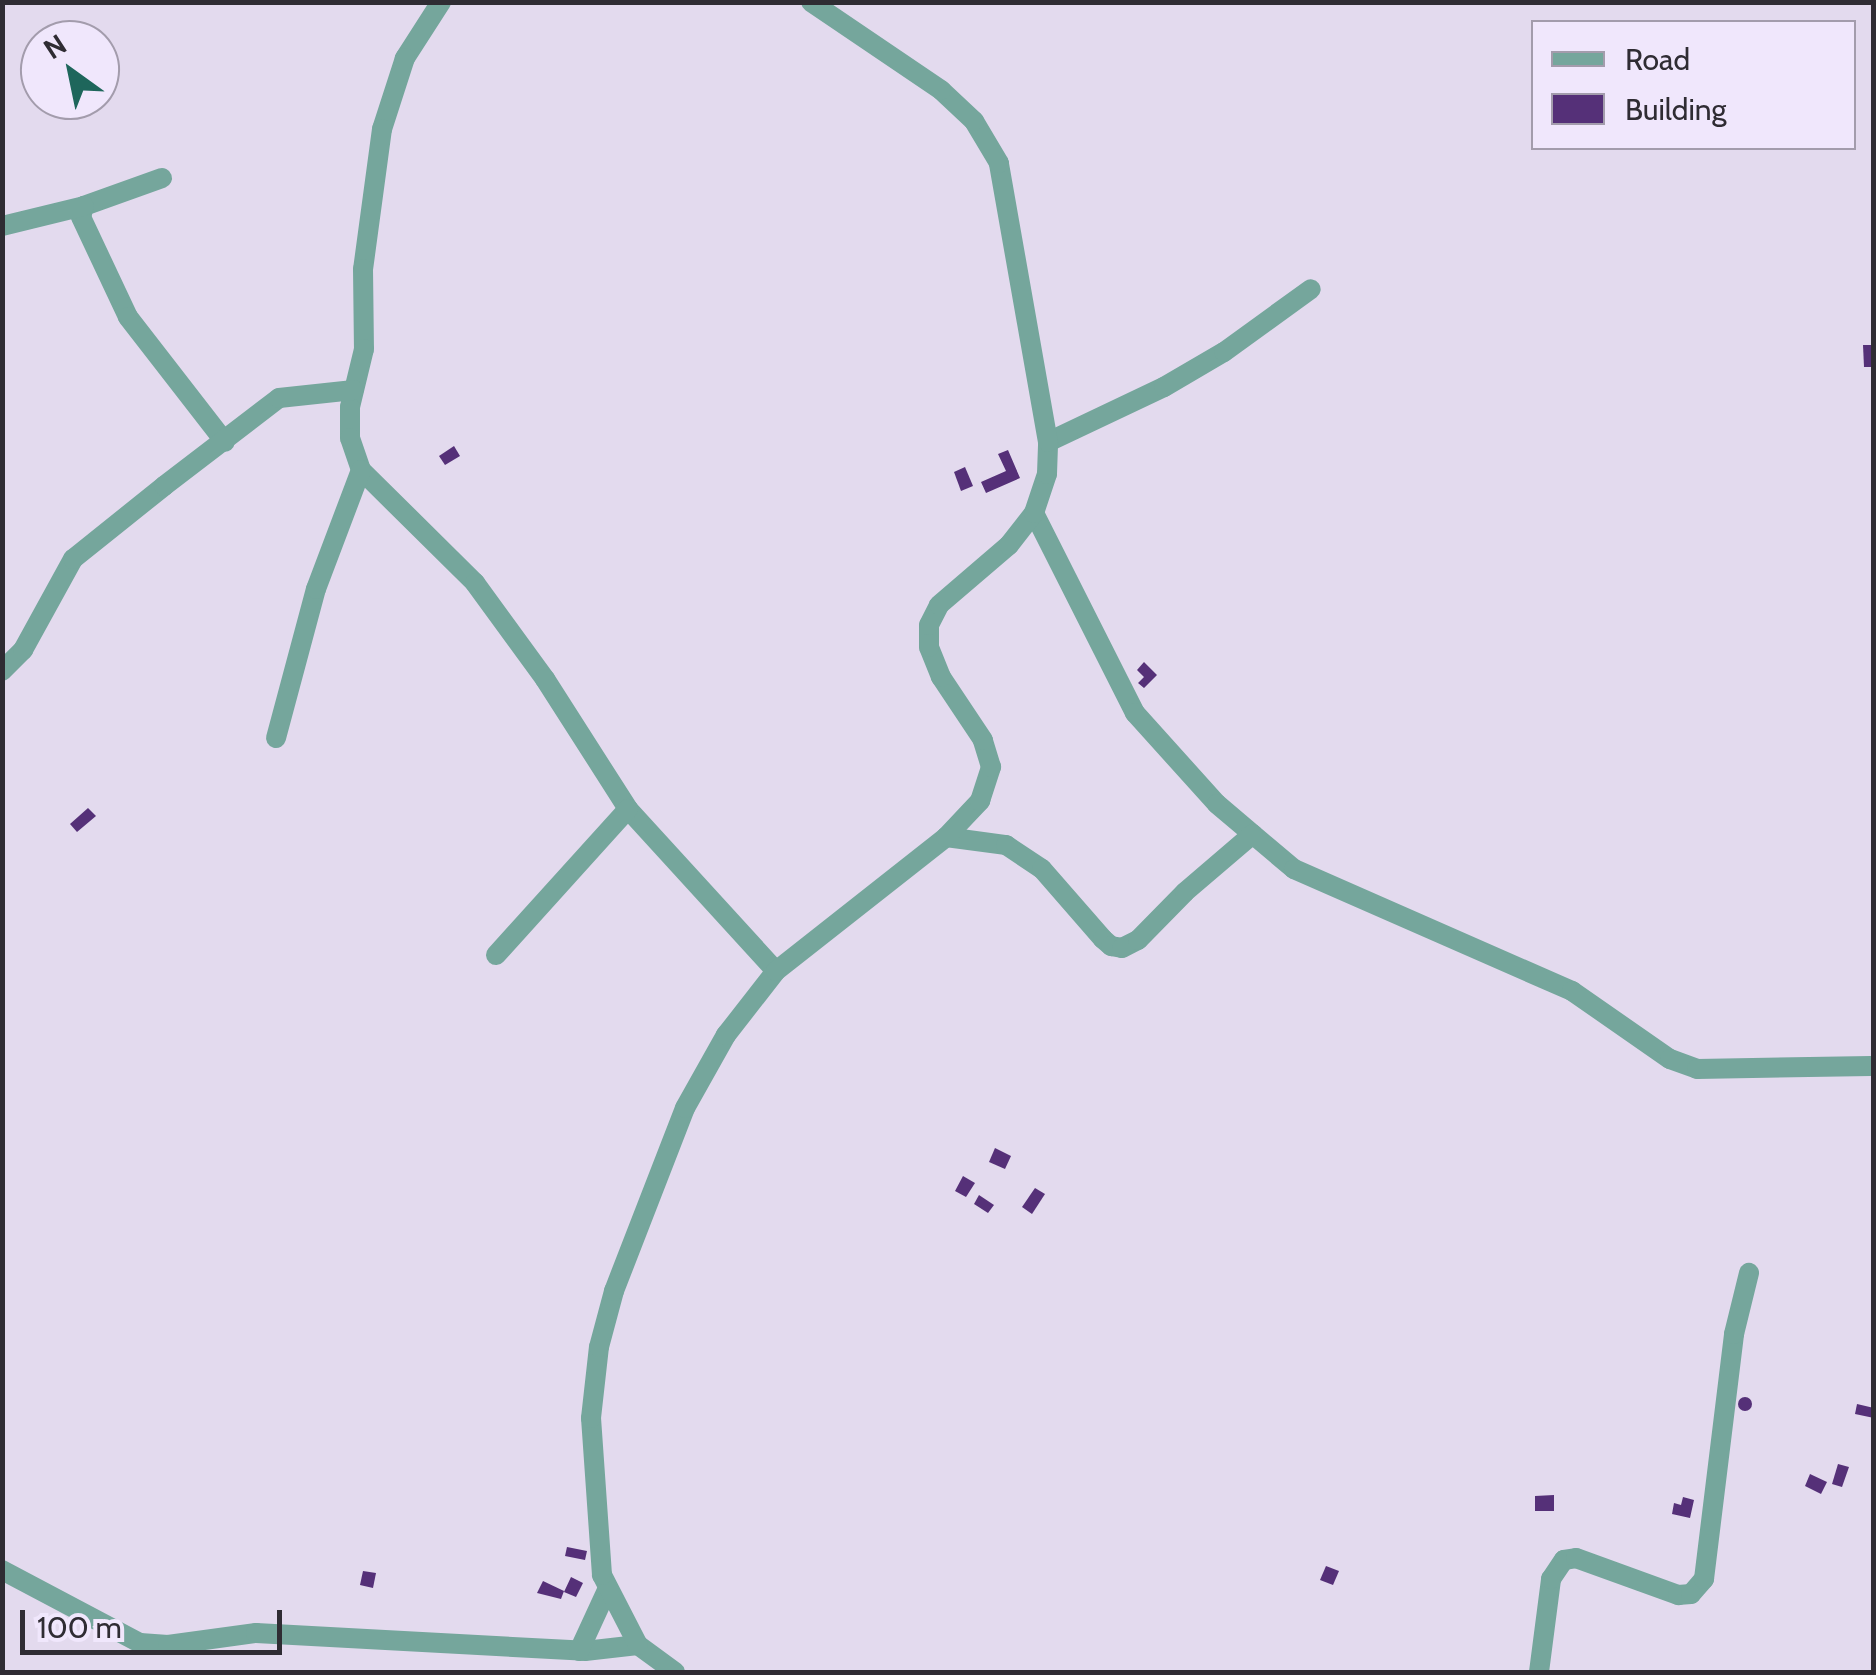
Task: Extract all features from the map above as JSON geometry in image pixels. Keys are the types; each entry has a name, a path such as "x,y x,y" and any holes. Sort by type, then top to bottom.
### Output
{"street":[{"path":"440,2 405,58 382,129 363,268 364,349 354,390 350,438 362,470 475,583 545,678 628,810 776,971"},
{"path":"675,1672 638,1644 607,1590 590,1430 604,1328 685,1108 726,1034 776,971 946,837 980,802 991,767 982,740 941,677 930,647 929,625 939,604 1009,545 1034,514 1047,474 1048,442 999,162 974,121 941,90 812,2"},
{"path":"2,226 84,206 162,178"},
{"path":"84,206 81,216 87,236 128,317 225,442"},
{"path":"1048,442 1164,387 1224,352 1311,289"},
{"path":"2,671 23,650 73,560 279,398 354,390"},
{"path":"276,738 316,589 362,470"},
{"path":"1034,514 1135,714 1171,757 1294,869 1572,991 1670,1059 1697,1068 1731,1071 1871,1066"},
{"path":"496,955 628,810"},
{"path":"946,837 1006,846 1042,868 1111,946 1122,948 1138,940 1185,892 1253,834"},
{"path":"1539,1672 1551,1578 1564,1560 1576,1558 1678,1595 1691,1594 1704,1578 1734,1334 1749,1273"},
{"path":"2,1570 140,1642 168,1646 256,1633 579,1651 638,1644"},
{"path":"579,1651 607,1590"}],"building":[{"path":"1863,345 1874,345 1874,367 1864,367"},
{"path":"454,446 460,456 445,465 439,456"},
{"path":"1008,450 1020,478 986,493 981,482 1006,471 998,454"},
{"path":"965,467 973,486 961,491 954,472"},
{"path":"1144,662 1157,675 1144,688 1138,683 1144,677 1137,670"},
{"path":"88,808 96,816 77,832 70,824"},
{"path":"995,1148 1011,1156 1005,1169 989,1162"},
{"path":"963,1176 975,1183 966,1197 955,1191"},
{"path":"1035,1188 1045,1194 1032,1214 1022,1207"},
{"path":"979,1195 994,1205 988,1213 974,1204"},
{"path":"1745,1397 1752,1404 1745,1411 1738,1404"},
{"path":"1857,1404 1874,1408 1874,1418 1855,1414"},
{"path":"1838,1464 1849,1467 1842,1487 1832,1484"},
{"path":"1810,1474 1827,1482 1821,1494 1805,1486"},
{"path":"1554,1495 1554,1511 1535,1511 1535,1496"},
{"path":"1683,1497 1694,1500 1690,1518 1672,1514 1674,1503 1681,1505"},
{"path":"567,1547 587,1551 585,1560 565,1556"},
{"path":"1326,1566 1339,1571 1333,1585 1320,1580"},
{"path":"363,1571 376,1573 373,1588 360,1585"},
{"path":"571,1577 583,1583 576,1597 564,1592"},
{"path":"543,1581 564,1591 561,1599 537,1593"}]}
